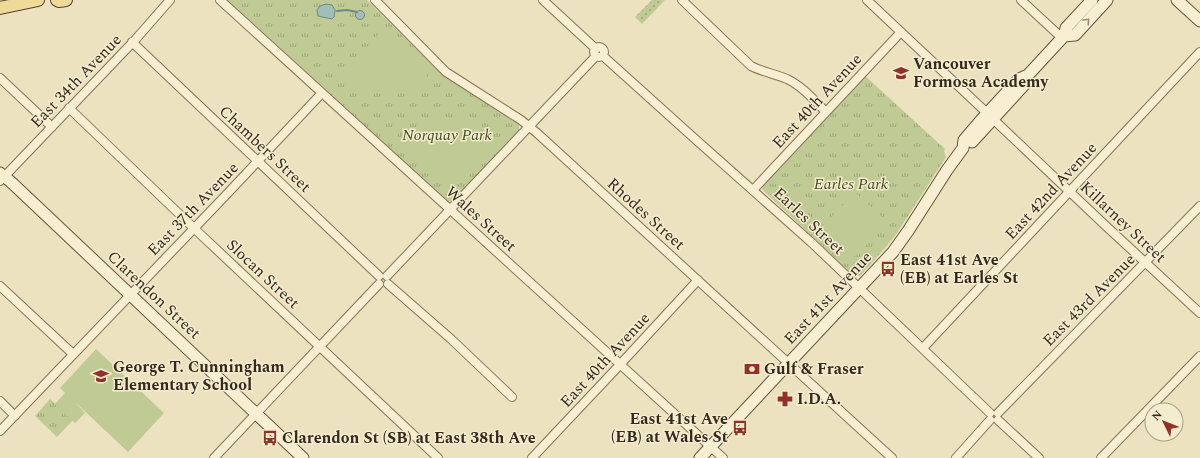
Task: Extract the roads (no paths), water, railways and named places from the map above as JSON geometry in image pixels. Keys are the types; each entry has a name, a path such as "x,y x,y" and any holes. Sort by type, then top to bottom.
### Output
{"main road":[{"path":"0,8 38,0"},
{"path":"57,0 66,0"},
{"name":"East 41st Avenue","path":"700,458 893,252 963,148 964,140 990,116 1019,79 1028,75 1063,37 1066,28 1092,0"},
{"name":"East 41st Avenue","path":"1063,37 1075,35 1107,0"},
{"path":"1177,0 1200,22"},
{"name":"Clarendon Street","path":"1,177 130,295 303,458"}],"street":[{"name":"East 34th Avenue","path":"1,177 52,127 170,0"},
{"name":"Wales Street","path":"220,0 723,458"},
{"name":"Rhodes Street","path":"375,0 446,72 529,126 892,458"},
{"name":"Earles Street","path":"543,0 598,54 812,242 1039,458"},
{"path":"682,0 751,66 763,72 786,79 797,85 826,112"},
{"name":"Killarney Street","path":"867,0 1200,313"},
{"path":"1021,0 1063,37"},
{"name":"East 40th Avenue","path":"753,190 901,32"},
{"name":"Chambers Street","path":"132,42 383,280 451,339 512,397"},
{"name":"East 42nd Avenue","path":"923,348 1200,52"},
{"path":"214,458 598,54"},
{"path":"0,78 52,127"},
{"name":"East 37th Avenue","path":"0,431 322,93"},
{"name":"Slocan Street","path":"69,108 438,458"},
{"name":"East 43rd Avenue","path":"956,458 994,416 1146,263 1200,206"},
{"name":"East 40th Avenue","path":"532,458 698,280"},
{"path":"0,286 73,354"},
{"path":"1101,458 1200,356"},
{"path":"0,401 15,416"}],"water":[{"path":"326,4 332,5 335,10 334,17 332,19 318,16 317,10 320,6"},
{"path":"360,10 365,15 360,20 355,15"}],"waterway":[{"path":"337,11 347,10 357,12"}],"place":[{"name":"Vancouver Formosa Academy","path":"901,73"},
{"name":"East 41st Ave (EB) at Earles St","path":"888,269"},
{"name":"Gulf & Fraser","path":"752,369"},
{"name":"George T. Cunningham Elementary School","path":"101,376"},
{"name":"I.D.A.","path":"785,399"},
{"name":"East 41st Ave (EB) at Wales St","path":"740,428"},
{"name":"Clarendon St (SB) at East 38th Ave","path":"270,438"}],"park label":[{"name":"Norquay Park","path":"447,135"},
{"name":"Earles Park","path":"851,184"}]}
